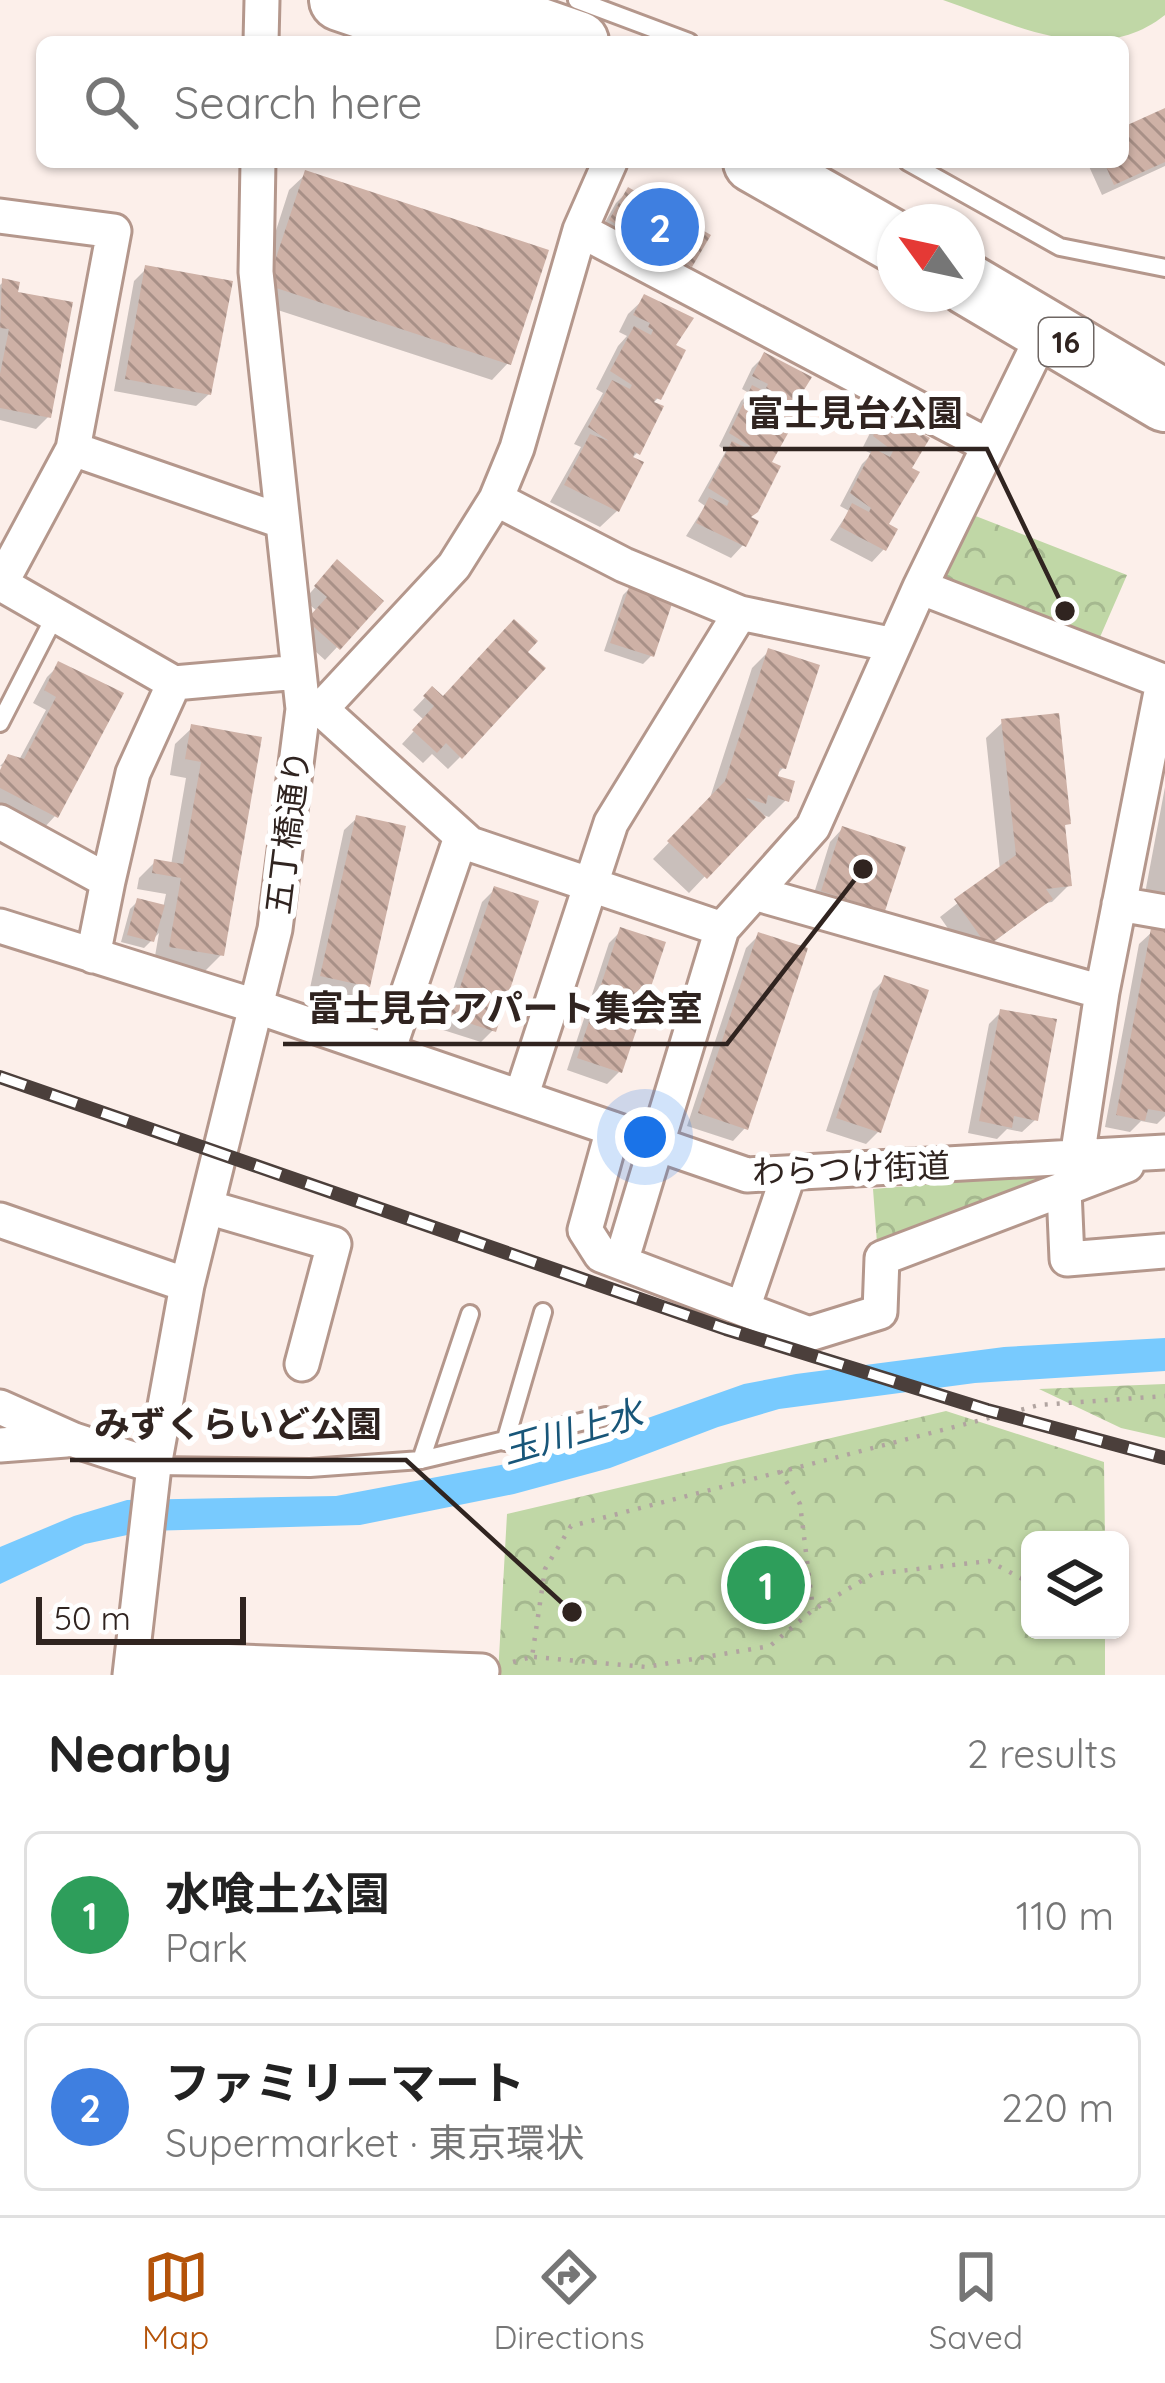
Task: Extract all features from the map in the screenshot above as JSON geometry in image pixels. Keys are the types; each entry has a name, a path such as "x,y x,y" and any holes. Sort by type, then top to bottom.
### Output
{"highway":[{"path":"340,0 446,36"},
{"path":"456,0 561,36"},
{"path":"765,168 877,232"},
{"path":"838,168 900,204"},
{"name":"16","path":"985,252 1165,357"},
{"name":"16","path":"985,294 1165,401"}],"street":[{"path":"261,36 262,0"},
{"name":"五丁橋通り","path":"131,1666 152,1478 187,1285 275,928 312,709 299,672 281,521 256,272 257,168"},
{"path":"607,168 580,230 517,448 496,499 454,566 312,709 470,844 722,929"},
{"path":"0,216 114,231 73,449 2,585 174,683 299,672"},
{"path":"580,230 987,445"},
{"path":"621,1262 722,929 813,827 920,587 1046,329"},
{"path":"73,449 281,521"},
{"path":"496,499 624,565 740,613 894,645"},
{"path":"920,587 1164,682 1102,992 1077,1158"},
{"path":"521,1097 611,823 740,613"},
{"path":"93,956 133,773 174,683"},
{"path":"0,822 108,881"},
{"path":"388,1051 461,837"},
{"path":"754,893 1102,992"},
{"path":"1119,904 1165,912"},
{"name":"わらつけ街道","path":"0,926 255,1006 747,1175 1161,1153"},
{"path":"614,1129 585,1229 602,1255 809,1334 880,1312 882,1258 1161,1153"},
{"path":"743,1309 789,1173"},
{"path":"1064,1190 1067,1259 1165,1251"},
{"path":"207,1207 334,1244 302,1364"},
{"path":"0,1220 187,1285"},
{"path":"0,1407 152,1478"},
{"path":"0,1445 74,1440"},
{"path":"131,1666 482,1671"}],"lane":[{"path":"578,0 672,36"},
{"path":"919,168 1060,247 1165,268"},
{"path":"0,723 56,614"},
{"path":"505,1442 543,1312"},
{"path":"421,1460 470,1314"},
{"path":"152,1478 421,1460 606,1416"}],"path":[{"path":"532,1657 545,1569 572,1526 1039,1405 1165,1396"},
{"path":"780,1471 800,1504 813,1610"},
{"path":"482,1671 532,1657 646,1667 770,1646 813,1610 873,1574 989,1561 1021,1578"}],"green space":[{"path":"943,0 1165,0 1165,15 1122,36 1051,36"},
{"path":"973,515 1127,575 1097,644 941,578"},
{"path":"1097,1170 877,1243 873,1189"},
{"path":"1165,1384 1165,1438 1121,1428 1039,1389"},
{"path":"946,1411 1104,1462 1105,1531 1021,1531 1021,1639 1105,1639 1105,1675 498,1675 507,1514"}],"water":[{"path":"1165,1338 1165,1371 975,1383 779,1409 610,1468 514,1494 360,1525 146,1531 85,1544 0,1584 0,1547 127,1500 336,1496 532,1459 744,1384 796,1374 1004,1347"}],"building":[{"path":"1165,108 1165,162 1114,185 1107,168 1129,168 1129,124"},
{"path":"305,170 549,250 511,365 267,285"},
{"path":"628,187 711,235 692,267 609,220"},
{"path":"145,265 233,281 211,395 125,379"},
{"path":"2,278 20,282 18,292 73,302 51,418 0,408 0,374 9,329 0,328"},
{"path":"644,294 694,318 676,345 686,350 661,400 654,402 664,406 640,455 635,452 633,457 644,462 619,512 564,485 590,434 609,441 588,427 612,380 630,389 632,385 610,371 634,326 651,335 650,323 633,315"},
{"path":"764,352 812,377 794,406 801,410 772,462 781,466 751,517 759,521 746,547 696,523 709,497 727,506 729,501 708,488 732,441 750,446 729,433 752,385 770,394 768,384 752,376"},
{"path":"884,413 930,438 912,468 920,472 889,524 898,529 886,551 840,527 852,503 869,512 871,508 850,493 873,448 890,457 893,451 873,436"},
{"path":"337,559 384,601 340,650 306,620 327,597 314,586"},
{"path":"630,584 674,598 654,657 610,643"},
{"path":"514,619 538,641 528,652 546,668 462,759 446,743 437,753 412,730 434,706 423,696 432,686 443,696"},
{"path":"768,648 820,665 786,769 780,768 778,776 795,781 789,802 768,795 766,804 746,798 766,817 707,879 667,841 725,781"},
{"path":"58,661 124,693 58,818 0,788 0,770 8,754 24,759 56,697 44,690"},
{"path":"1059,713 1071,824 1065,825 1072,886 1046,889 1053,899 987,946 954,899 1016,855 1001,719"},
{"path":"191,724 262,737 224,956 169,947 181,878 152,873 154,859 183,864 201,762 185,759"},
{"path":"356,815 406,826 370,987 320,976"},
{"path":"842,826 906,847 885,911 821,891"},
{"path":"494,886 539,901 496,1032 450,1017"},
{"path":"137,898 165,905 154,942 127,935"},
{"path":"620,927 666,942 622,1073 577,1058"},
{"path":"1151,928 1165,931 1165,1112 1148,1109 1145,1121 1116,1115"},
{"path":"758,932 808,948 748,1130 698,1113"},
{"path":"884,975 929,990 881,1133 836,1118"},
{"path":"1000,1009 1057,1019 1038,1121 1014,1116 1012,1128 979,1121"}],"railway":[{"path":"0,1077 726,1329 987,1410 1165,1458"}],"place":[{"name":"ファミリーマート","path":"660,227"},
{"name":"富士見台公園","path":"1065,611"},
{"name":"富士見台アパート集会室","path":"863,869"},
{"name":"水喰土公園","path":"766,1585"},
{"name":"みずくらいど公園","path":"572,1612"}],"water label":[{"name":"玉川上水","path":"572,1431"}]}
